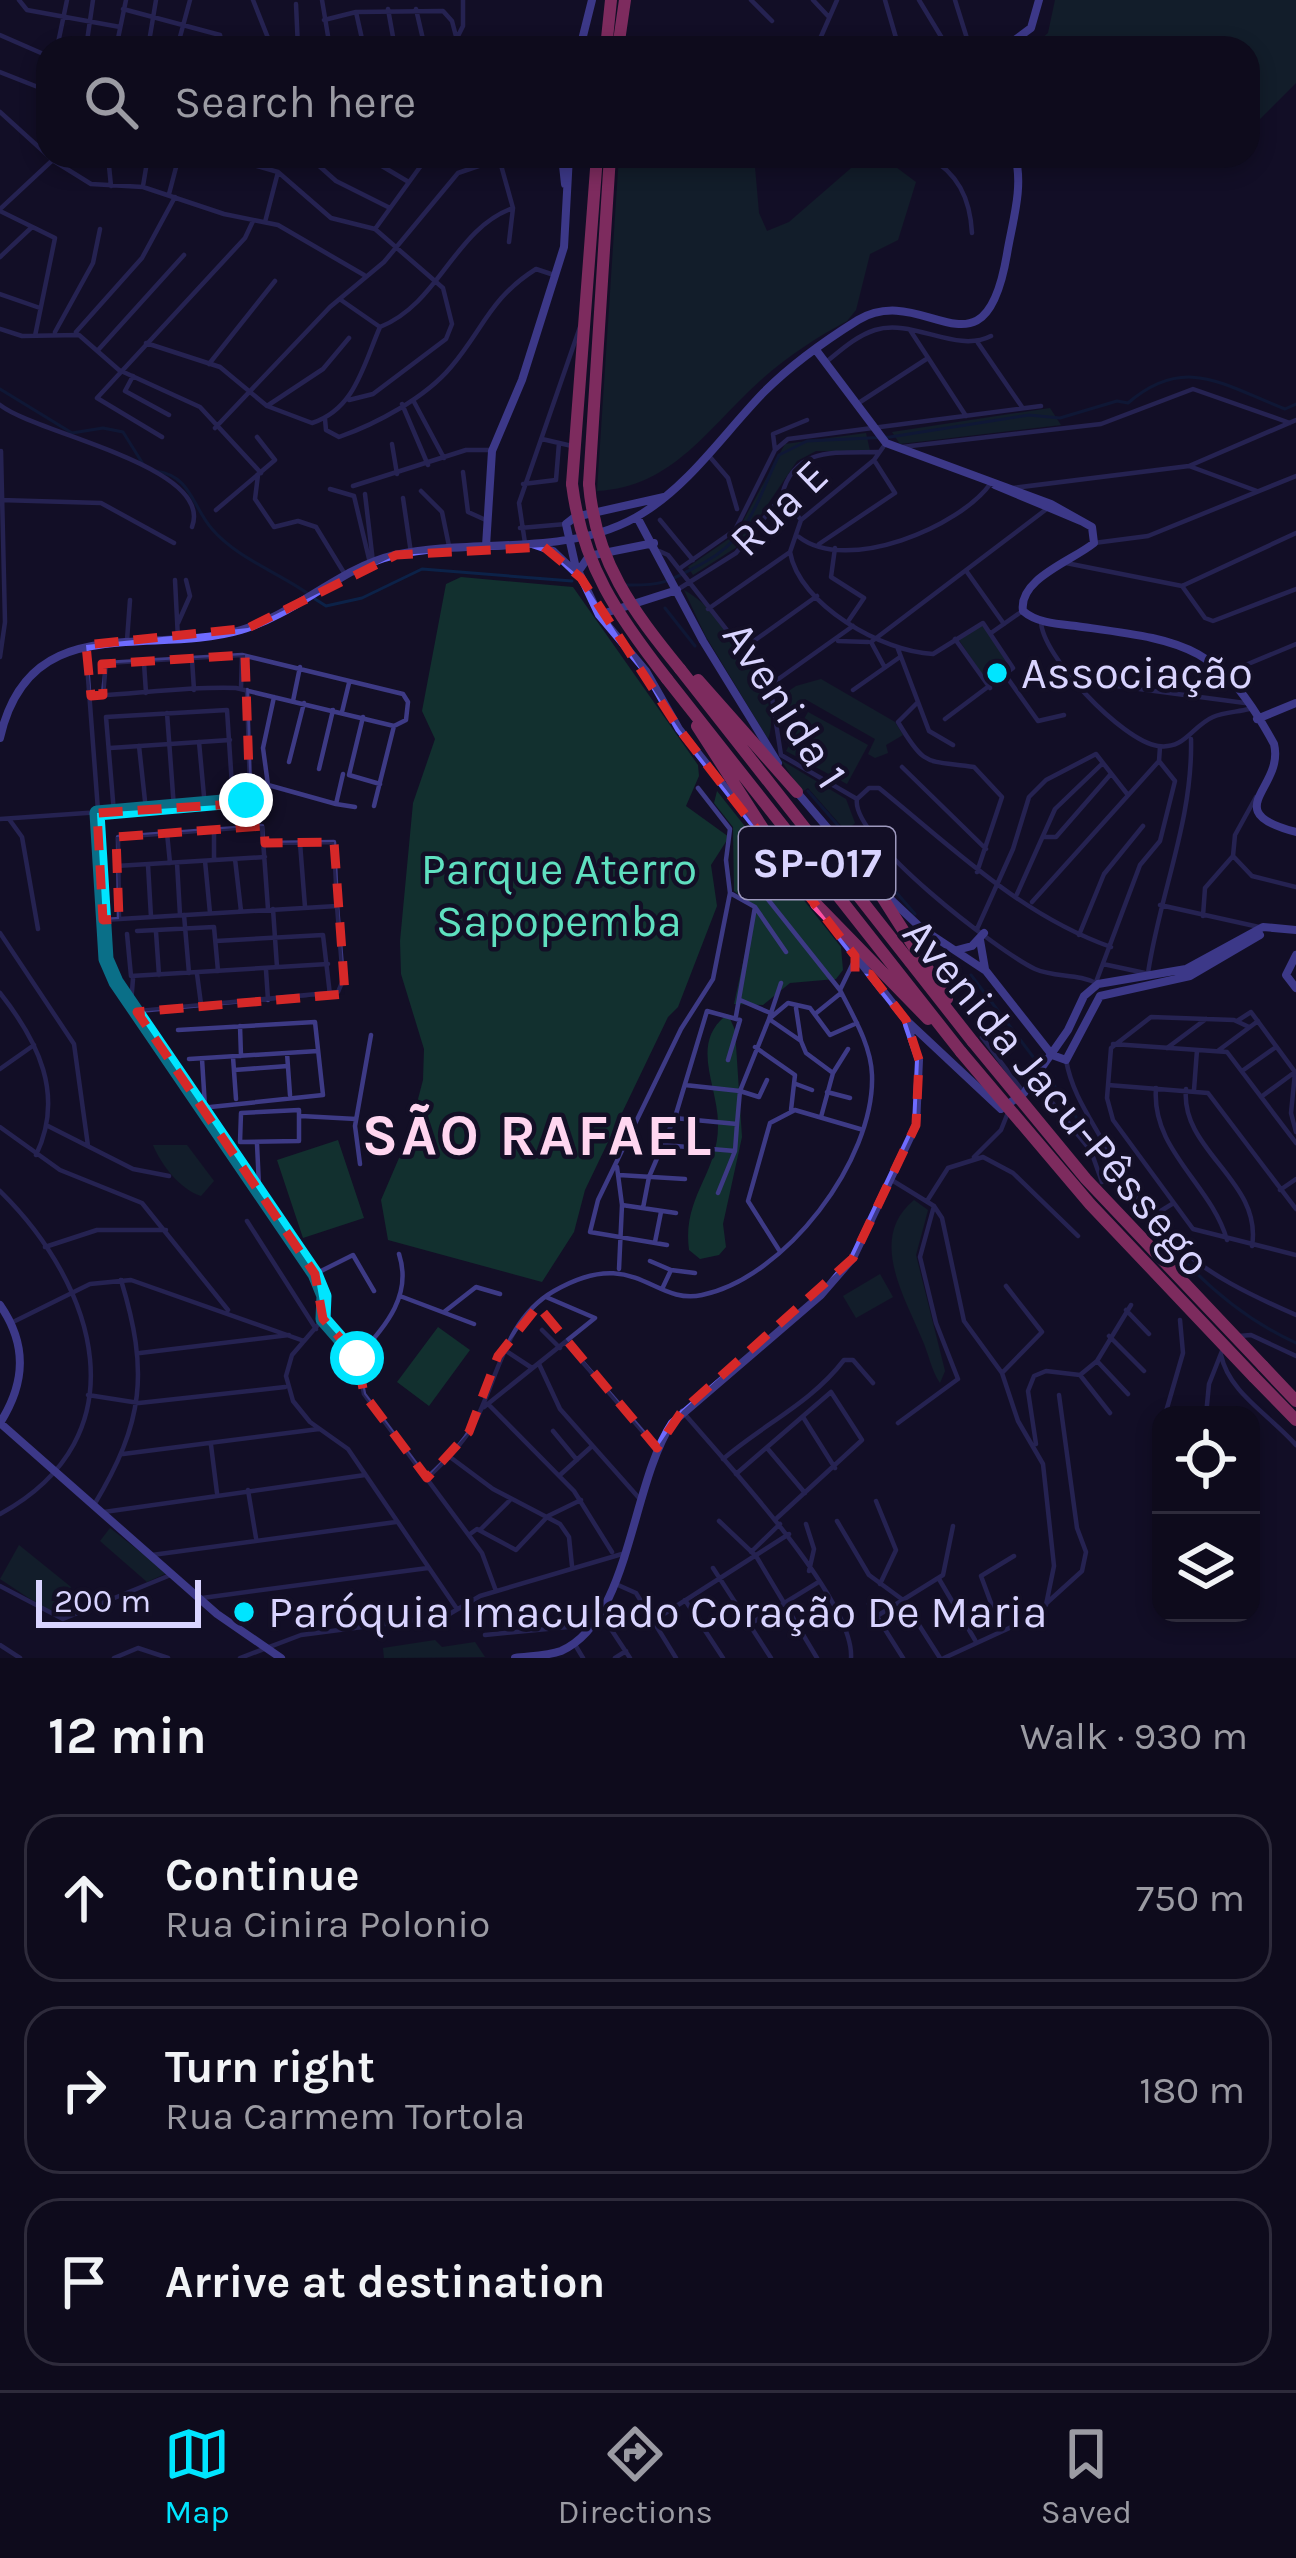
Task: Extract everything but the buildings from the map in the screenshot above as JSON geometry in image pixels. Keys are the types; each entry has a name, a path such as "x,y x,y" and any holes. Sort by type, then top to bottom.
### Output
{"highway":[{"path":"607,36 611,0"},
{"path":"620,36 626,0"},
{"name":"Avenida Jacu-Pêssego","path":"596,168 572,484 584,544 601,588 948,1035 972,1044"},
{"name":"Avenida Jacu-Pêssego","path":"609,168 589,484 598,539 613,578 972,1044 1296,1420"},
{"path":"681,670 698,680 796,792"},
{"path":"671,684 780,855"},
{"path":"870,878 906,928 961,1027"},
{"path":"816,904 948,1035"},
{"name":"Avenida Jacu-Pêssego","path":"1258,1372 1296,1401"}],"main road":[{"path":"583,36 592,0"},
{"path":"1020,36 1031,28 1039,0"},
{"path":"485,546 492,451 518,392 556,276 567,168"},
{"path":"1,731 14,700 40,669 86,645 178,639 248,628 303,603 372,562 411,553 567,538 637,517 665,497 770,386 876,313 962,324 988,315 1000,296 1016,168"},
{"path":"816,350 885,444 1088,523 1095,531 1094,543 1030,586 1022,599 1023,610 1041,621 1181,643 1223,674 1274,744 1277,759 1256,797 1258,813 1266,823 1296,832"},
{"path":"1011,491 1049,507"},
{"path":"566,524 574,518 665,497"},
{"name":"Avenida 1","path":"637,517 681,576 676,589 796,792 907,916 986,970 1052,1054"},
{"name":"Avenida 1","path":"566,524 579,575 599,615 646,671 686,739 906,1020 991,1105 1007,1107"},
{"path":"489,533 497,545"},
{"path":"525,543 553,551 579,575 589,556 657,547"},
{"path":"599,615 676,589"},
{"path":"1257,719 1296,703"},
{"path":"1052,1054 1066,1060 1096,1000 1197,964 1266,928 1296,929"},
{"path":"956,950 980,934 986,970"},
{"path":"1296,955 1286,975 1296,988"},
{"path":"1007,1107 1024,1093 1084,996 1097,983 1148,979"},
{"path":"515,1658 557,1656 595,1625 614,1584 617,1554 657,1448 682,1411 836,1280 853,1258 916,1125 917,1050 906,1020"},
{"path":"917,1050 927,1042"},
{"path":"0,1305 22,1356 20,1375 0,1423 200,1598 280,1658"}],"street":[{"path":"19,0 28,10 120,27"},
{"path":"59,36 67,0"},
{"path":"88,36 93,0"},
{"path":"118,36 126,0"},
{"path":"150,36 156,0"},
{"path":"180,36 190,0"},
{"path":"253,0 267,36"},
{"path":"322,0 327,36"},
{"path":"458,36 465,19 463,0"},
{"path":"751,0 772,21"},
{"path":"813,0 828,16"},
{"path":"821,36 837,0"},
{"path":"885,0 896,36"},
{"path":"919,0 941,36"},
{"path":"955,0 966,36"},
{"path":"296,4 297,36"},
{"path":"346,4 360,36"},
{"path":"123,9 221,36"},
{"path":"324,20 388,9 443,11 456,36"},
{"path":"388,9 393,36"},
{"path":"416,9 422,36"},
{"path":"0,34 36,50"},
{"path":"0,72 36,86"},
{"path":"0,112 36,143"},
{"path":"35,336 55,241 51,232 0,210 45,168"},
{"path":"68,168 91,184 143,187 296,233 364,275"},
{"path":"109,168 111,187"},
{"path":"143,187 146,168"},
{"path":"75,333 142,258 172,195 177,168"},
{"path":"146,343 209,364 267,406 304,424 325,419 349,400 373,394 446,339 452,324 438,280 375,229 331,218 271,168"},
{"path":"323,168 347,188 389,208"},
{"path":"385,168 408,182"},
{"path":"375,229 418,168"},
{"path":"215,428 339,299 360,286 364,275 399,246 463,168"},
{"path":"503,168 513,208 509,242"},
{"path":"945,168 964,192 972,232"},
{"path":"265,222 278,172"},
{"path":"349,400 380,328 414,308 482,221 513,208"},
{"path":"162,437 97,398 245,238 253,221"},
{"path":"0,257 32,227"},
{"path":"53,334 94,260 100,229"},
{"path":"98,350 184,255"},
{"path":"325,419 326,430 339,437 412,398 452,366 513,281 536,269 556,276"},
{"path":"209,364 275,281"},
{"path":"0,294 42,309"},
{"path":"339,299 380,328"},
{"path":"525,543 520,528 524,484 571,341 585,319"},
{"path":"0,329 35,336 75,333 119,370 200,407 259,474"},
{"path":"825,362 875,330 910,330 978,343 992,336"},
{"path":"910,330 966,416"},
{"path":"267,406 323,369 349,338"},
{"path":"978,343 1022,408"},
{"path":"856,404 928,358"},
{"path":"133,376 125,391 169,415"},
{"path":"681,576 736,553 782,495 795,465 810,456 885,444 1101,424 1193,389 1293,422"},
{"path":"412,398 444,458"},
{"path":"402,404 428,464"},
{"path":"0,405 22,420 113,450 175,482 192,501 192,527"},
{"path":"676,589 693,560 736,530 776,450 807,433 1041,406"},
{"path":"776,450 772,434 807,421"},
{"path":"1011,491 1039,482 1189,466 1293,422"},
{"path":"216,509 275,460 257,437"},
{"path":"542,439 575,447"},
{"path":"937,461 943,442"},
{"path":"524,484 556,480 559,443"},
{"path":"392,444 397,474"},
{"name":"Rua E","path":"708,609 790,552 799,537 801,520 874,460 885,444"},
{"path":"353,486 473,448 492,451"},
{"path":"0,657 5,622 1,452"},
{"path":"707,454 728,478 737,509"},
{"path":"818,545 895,493 874,460"},
{"path":"1189,466 1259,491"},
{"path":"463,472 466,509 488,521"},
{"path":"259,474 255,499 274,527 298,521 316,527 346,576"},
{"path":"1094,543 1148,536 1296,476"},
{"path":"1026,494 1039,482"},
{"path":"799,537 818,545 864,549 925,532 974,501 991,483"},
{"path":"330,489 354,496 372,562"},
{"path":"421,490 442,512 449,549"},
{"path":"365,494 372,562"},
{"path":"782,495 801,520"},
{"path":"403,498 411,553"},
{"path":"1,501 101,503 174,544"},
{"path":"871,642 1049,507"},
{"path":"660,520 693,560"},
{"path":"520,528 566,524"},
{"path":"1066,563 1182,586 1296,533"},
{"path":"770,685 838,641 864,598 831,577 835,548"},
{"path":"790,552 796,573 871,642 884,666"},
{"path":"967,572 1004,624"},
{"path":"681,576 770,685 782,755 857,799"},
{"path":"175,580 178,639"},
{"path":"178,623 190,596 186,580"},
{"path":"1182,586 1214,621 1296,589"},
{"path":"744,648 818,596"},
{"path":"127,640 130,601"},
{"path":"991,633 1023,610"},
{"path":"1041,621 1044,636 1102,715 1160,747 1191,739"},
{"path":"838,641 871,642 899,653 932,655 983,623 1013,667 945,719"},
{"path":"956,639 990,688"},
{"path":"1223,674 1296,644"},
{"path":"86,645 110,970 315,1274 324,1296 323,1319 292,1355 287,1387 302,1414 340,1440 457,1610"},
{"path":"853,690 899,653"},
{"path":"899,653 934,737 953,745"},
{"path":"91,696 244,689 394,726 406,720 406,698 242,655 103,665 103,695"},
{"path":"0,819 233,804 250,795 242,655"},
{"path":"191,657 194,690"},
{"path":"144,660 146,693"},
{"path":"293,700 300,667"},
{"path":"1006,676 1038,721 1064,715"},
{"path":"342,712 350,680"},
{"path":"1078,681 1247,706"},
{"path":"274,696 263,755 270,787 356,807"},
{"path":"1221,714 1224,701"},
{"path":"289,762 304,703"},
{"path":"917,704 898,722 917,754 937,766 974,767 1002,795 976,872"},
{"path":"1103,964 1148,979 1160,905 1190,806 1191,739 1200,724 1247,706"},
{"path":"319,769 333,710"},
{"path":"114,812 105,718 167,713 228,711 233,804"},
{"path":"167,713 174,808"},
{"path":"336,804 363,717"},
{"path":"374,806 394,726"},
{"path":"110,748 230,740"},
{"path":"199,742 205,806"},
{"path":"139,746 146,811"},
{"path":"857,799 858,816 874,836 940,903 980,934 1036,970 1097,983 1140,865 1160,841 1175,778 1160,761 1160,747"},
{"path":"980,934 1022,811 1036,788 1097,755 1128,796"},
{"path":"1030,904 1160,761"},
{"path":"1017,894 1060,802 1103,763"},
{"path":"902,767 986,849"},
{"path":"1043,837 1056,837 1112,774"},
{"path":"346,775 380,784"},
{"path":"857,799 872,786 879,788 976,872 1079,934 1111,946"},
{"path":"667,1245 620,1233 590,1232 598,1200 618,1171 693,1006 712,979 730,893 726,860 730,829 698,788"},
{"path":"1203,916 1207,884 1233,856 1235,835 1256,797"},
{"path":"9,819 22,837 38,929"},
{"path":"119,919 118,837 263,826 277,968"},
{"path":"1079,934 1104,874 1143,826"},
{"path":"214,831 214,860"},
{"path":"167,833 185,928 188,973"},
{"path":"137,1012 330,995 344,980 334,842 265,843"},
{"path":"300,843 305,907"},
{"path":"1233,856 1252,876 1296,887"},
{"path":"116,866 266,857"},
{"path":"236,859 241,911"},
{"path":"205,861 211,913"},
{"path":"148,865 151,917"},
{"path":"485,1407 503,1348 546,1297 619,1271 686,1297 704,1295 727,1287 813,1225 860,1129 872,1078 857,1023 840,992 762,892 751,890 745,898"},
{"path":"730,893 755,907 785,952"},
{"path":"1160,905 1266,928"},
{"path":"104,920 337,906"},
{"path":"736,1016 755,907"},
{"path":"137,932 214,927 218,970"},
{"path":"156,931 159,975"},
{"path":"0,933 74,1044 88,1146"},
{"path":"127,934 129,974 134,976 328,964"},
{"path":"215,941 323,935 330,995"},
{"path":"814,1014 840,992 853,973 856,956"},
{"path":"265,968 268,1000"},
{"path":"197,972 201,1004"},
{"path":"853,973 870,974"},
{"path":"131,1003 134,976"},
{"path":"718,1193 735,1150 740,1091 781,983"},
{"path":"0,993 35,1044 47,1082 48,1126 36,1155"},
{"path":"740,1000 801,1041"},
{"path":"0,1008 8,1002"},
{"path":"770,1016 784,1004 808,1007 830,1035 857,1023"},
{"path":"693,1006 736,1016 740,1022 728,1060"},
{"path":"796,1009 806,1053 832,1073"},
{"path":"644,1208 649,1177 674,1118 707,1011"},
{"path":"1237,1021 1249,1011 1296,1072 1291,1113 1296,1132"},
{"path":"1113,1044 1158,1015 1237,1021 1249,1027"},
{"path":"1167,1048 1206,1019"},
{"path":"1219,1050 1258,1021"},
{"path":"178,1030 315,1022 322,1095 203,1108"},
{"path":"236,1101 234,1070 240,1026"},
{"path":"360,1164 357,1119 371,1035"},
{"path":"0,1069 35,1044"},
{"path":"972,1044 1024,1093"},
{"path":"1113,1044 1231,1054 1296,1143"},
{"path":"1113,1044 1108,1085 1113,1120 1193,1229 1296,1255"},
{"path":"755,1046 794,1075 791,1110"},
{"path":"1242,1071 1276,1047"},
{"path":"820,1117 832,1073 848,1049"},
{"path":"1197,1050 1187,1115 1254,1214 1252,1246"},
{"path":"189,1059 318,1051"},
{"path":"287,1053 290,1097"},
{"path":"202,1060 203,1108"},
{"path":"1066,1060 1083,1109 1150,1218 1209,1275 1296,1316"},
{"path":"234,1070 288,1066"},
{"path":"1262,1097 1296,1072"},
{"path":"1034,1079 1091,1151 1102,1182"},
{"path":"685,1085 759,1097 767,1080"},
{"path":"796,1084 812,1090"},
{"path":"1108,1085 1208,1093 1296,1209"},
{"path":"1156,1088 1158,1127 1211,1205 1227,1240"},
{"path":"827,1092 850,1098"},
{"path":"927,1201 948,1168 974,1157 1001,1130 1007,1107"},
{"path":"779,1250 747,1196 770,1123 791,1110 860,1129"},
{"path":"301,1114 299,1141 240,1142 241,1113 301,1114 357,1119"},
{"path":"674,1118 737,1124"},
{"path":"48,1126 133,1169 170,1176"},
{"path":"0,1127 68,1174 131,1196 166,1230 228,1312"},
{"path":"257,1144 260,1190"},
{"path":"664,1144 735,1150"},
{"path":"974,1157 1001,1165 1078,1236"},
{"path":"618,1171 685,1179"},
{"path":"618,1171 622,1205 619,1271"},
{"path":"1280,1190 1296,1179"},
{"path":"890,1180 934,1206 946,1231 964,1321 1002,1373 1022,1430 1038,1450"},
{"path":"0,1191 76,1292 92,1357 80,1429 56,1472 0,1514"},
{"path":"1150,1218 1172,1204"},
{"path":"622,1205 676,1213"},
{"path":"898,1423 958,1379 920,1257 934,1206"},
{"path":"655,1242 661,1211"},
{"path":"247,1221 316,1329"},
{"path":"45,1246 97,1230 166,1230"},
{"path":"357,1358 389,1321 400,1296 399,1254"},
{"path":"315,1274 352,1255 374,1291"},
{"path":"650,1261 695,1273"},
{"path":"663,1286 671,1270"},
{"path":"11,1323 98,1281 121,1280 304,1340"},
{"path":"94,1504 122,1454 139,1403 140,1353 121,1280"},
{"path":"1002,1373 1042,1332 1006,1286"},
{"path":"444,1312 476,1287 500,1294"},
{"path":"400,1296 474,1324"},
{"path":"427,1478 450,1457 485,1407 595,1316 546,1297"},
{"path":"1046,1605 1054,1566 1046,1474 1029,1383 1041,1372 1080,1375 1097,1361 1129,1308 1149,1334"},
{"path":"323,1319 357,1358 364,1394 470,1534 496,1592"},
{"path":"1168,1406 1184,1353 1180,1320"},
{"path":"542,1330 563,1346 657,1448"},
{"path":"140,1353 292,1335"},
{"path":"1109,1336 1144,1371"},
{"path":"1208,1406 1221,1355 1232,1340 1255,1337 1296,1356"},
{"path":"503,1348 532,1368"},
{"path":"1221,1355 1231,1386 1265,1410 1296,1445"},
{"path":"736,1474 802,1413 847,1358 873,1383"},
{"path":"1097,1361 1128,1394"},
{"path":"539,1363 557,1404 640,1498"},
{"path":"1080,1375 1110,1413"},
{"path":"88,1394 139,1403 287,1387"},
{"path":"723,1459 767,1424 802,1413 829,1392 850,1414 862,1440 778,1521 753,1554"},
{"path":"837,1521 880,1584 903,1600 942,1658 1046,1605 1077,1579 1086,1558 1059,1395"},
{"path":"240,1658 301,1635 442,1617 496,1592 617,1554 560,1475 485,1407"},
{"path":"682,1411 789,1534 850,1635 850,1658"},
{"path":"802,1413 835,1468"},
{"path":"122,1454 319,1429"},
{"path":"553,1431 577,1460"},
{"path":"212,1445 218,1494"},
{"path":"560,1475 592,1447"},
{"path":"767,1448 806,1493"},
{"path":"450,1457 510,1499 548,1516 568,1537 572,1567"},
{"path":"102,1512 365,1475"},
{"path":"248,1490 256,1539"},
{"path":"470,1534 510,1499"},
{"path":"480,1530 516,1550 548,1516 581,1500"},
{"path":"876,1502 896,1550 880,1584"},
{"path":"719,1521 753,1554 817,1658"},
{"path":"152,1555 398,1522"},
{"path":"806,1524 814,1550 809,1570"},
{"path":"877,1616 947,1570 953,1526"},
{"path":"653,1621 789,1534"},
{"path":"1001,1630 981,1576 1014,1556"},
{"path":"200,1598 428,1568"},
{"path":"713,1568 771,1658"},
{"path":"0,1586 63,1619 173,1574"},
{"path":"939,1579 975,1640"},
{"path":"749,1625 817,1583"},
{"path":"614,1584 635,1593 673,1657"},
{"path":"686,1600 723,1658"},
{"path":"869,1604 903,1658"},
{"path":"602,1614 628,1654 615,1658"},
{"path":"485,1635 595,1625"},
{"path":"574,1643 583,1658"},
{"path":"0,1645 20,1658"},
{"path":"114,1658 138,1648 168,1658"}],"highlighted area":[{"path":"544,547 581,578 679,729 855,956 855,973 870,974 906,1020 919,1060 916,1125 853,1258 682,1411 657,1448 538,1306 498,1356 469,1432 427,1478 364,1394 357,1357 323,1319 315,1274 137,1012 345,994 334,842 265,843 264,826 116,837 119,919 103,920 97,813 250,803 245,655 102,664 103,695 91,696 86,645 248,628 396,555"}],"green space":[{"path":"1055,0 1296,0 1296,83 1260,119 1260,36 1045,36"},
{"path":"618,168 755,168 759,213 767,231 789,222 851,168 897,168 916,182 898,240 870,254 856,310 847,321 772,371 669,466 624,487 597,491"},
{"path":"1050,408 1061,425 900,444 892,432"},
{"path":"866,433 870,451 816,451 797,461 740,545 693,575 688,567 736,534 785,444"},
{"name":"Parque Aterro Sapopemba","path":"461,577 573,587 698,765 699,776 686,806 729,837 711,865 717,906 678,1007 668,1017 585,1190 574,1232 542,1282 388,1240 381,1200 408,1137 423,1080 424,1049 401,974 400,941 413,803 435,739 422,711 446,584"},
{"path":"684,590 731,634 759,678 771,721 768,739 705,635"},
{"path":"983,624 1012,667 988,683 959,640"},
{"path":"821,679 895,722 903,735 886,745 888,753 875,758 868,754 875,739 805,699 784,712 780,709 780,697 796,686"},
{"path":"808,712 868,745 847,784 786,751"},
{"path":"781,760 846,799 855,823 846,831 808,788 802,792"},
{"path":"717,791 841,947 843,970 836,979 790,983 763,1005 734,1004 755,907 734,891 733,827 714,803"},
{"path":"728,1014 735,1030 742,1137 723,1224 726,1247 719,1255 700,1259 689,1250 688,1231 718,1126 708,1052 716,1025"},
{"path":"338,1140 364,1218 303,1238 277,1160"},
{"path":"153,1145 187,1145 214,1181 201,1196 193,1193 172,1176"},
{"path":"914,1200 928,1210 916,1255 945,1371 940,1383 894,1267 893,1232"},
{"path":"880,1274 893,1297 856,1318 843,1296"},
{"path":"438,1327 470,1350 429,1406 397,1382"},
{"path":"110,1528 167,1573 147,1582 100,1541"},
{"path":"19,1545 71,1587 53,1614 0,1579"},
{"path":"435,1640 442,1647 475,1642 485,1657 384,1658 383,1648"}],"waterway":[{"path":"625,585 668,581 720,552 751,516 779,455 807,441 890,437 1029,415 1060,418 1117,401 1128,403 1149,388 1186,377 1223,384 1285,409 1296,404"},
{"path":"0,389 72,433 103,428 123,432 143,464"},
{"path":"156,471 184,485 212,529 233,548 307,593"},
{"path":"315,599 326,606 362,598 422,569 572,581"},
{"path":"665,608 695,646"},
{"path":"808,791 915,914"},
{"path":"971,975 1037,1062"},
{"path":"1051,1081 1129,1193 1186,1263 1255,1321 1296,1343"}],"place":[{"name":"Associação","path":"997,673"},
{"name":"Paróquia Imaculado Coração De Maria","path":"244,1612"}],"district":[{"name":"SÃO RAFAEL","path":"538,1136"}],"route":[{"path":"246,800 97,813 106,959 116,982 315,1274 324,1296 323,1319 357,1358"}]}
